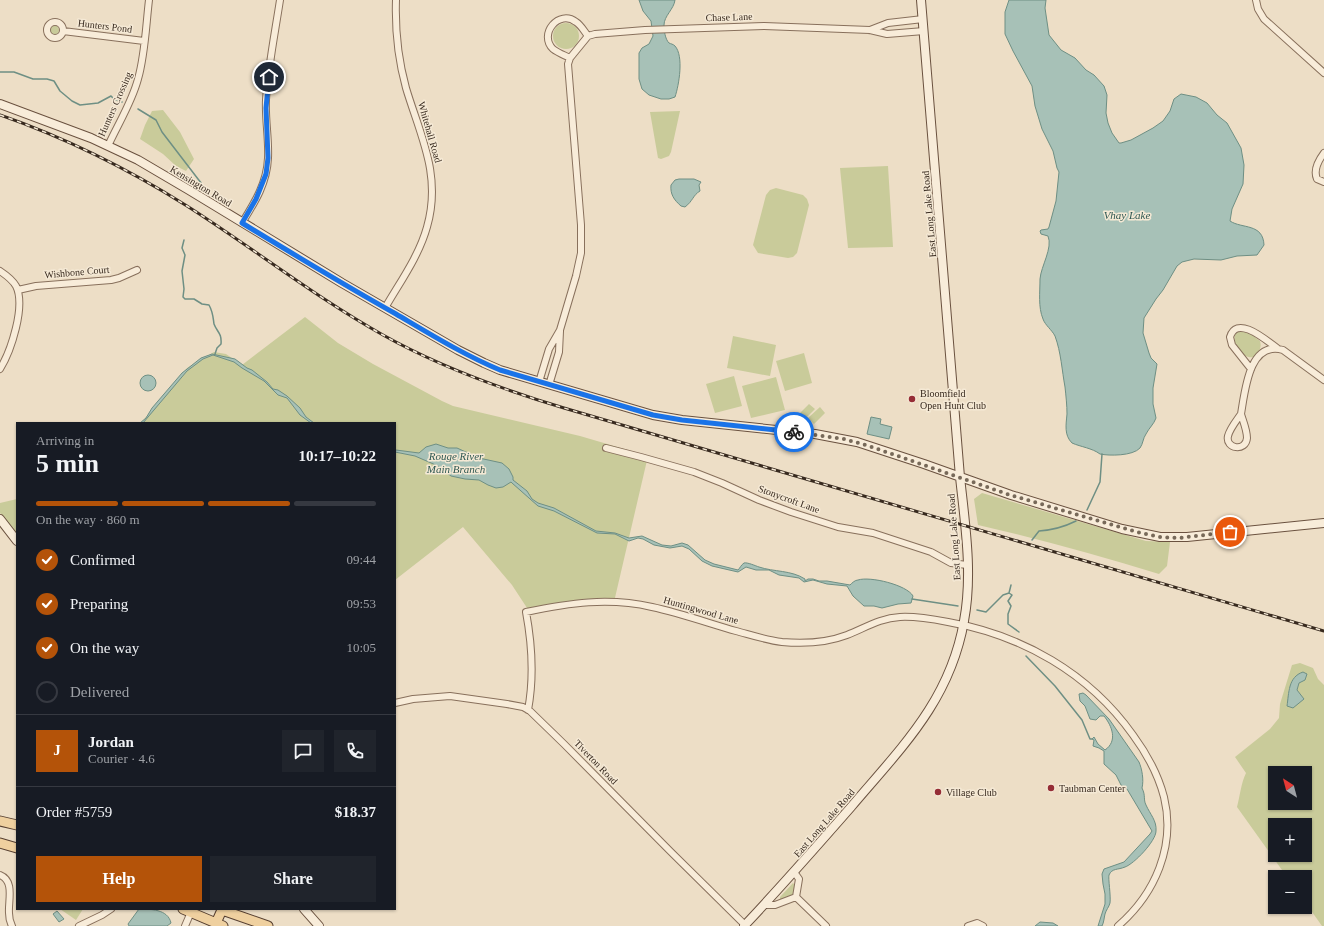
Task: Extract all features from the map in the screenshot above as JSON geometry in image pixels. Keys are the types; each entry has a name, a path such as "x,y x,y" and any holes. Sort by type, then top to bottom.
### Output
{"main road":[{"path":"0,821 16,825"},
{"path":"0,843 16,848"},
{"path":"240,910 273,926"},
{"path":"187,911 220,924 221,912 225,911 268,926"}],"street":[{"name":"Hunters Crossing","path":"108,146 136,86 140,73 149,0"},
{"path":"242,223 260,191 267,170 267,87 280,0"},
{"name":"Whitehall Road","path":"385,308 414,258 425,235 430,212 432,191 431,170 428,156 406,88 400,61 396,36 396,0"},
{"name":"East Long Lake Road","path":"745,926 881,772 922,722 946,679 958,648 964,625 968,592 966,532 960,477 922,0"},
{"path":"1256,0 1258,9 1264,18 1324,73"},
{"path":"549,385 559,352 560,330 579,265 582,241 568,64 570,58 588,36 573,20 564,18 552,24 548,33 549,43 552,48 570,58"},
{"name":"Chase Lane","path":"870,30 888,23 923,20"},
{"name":"Chase Lane","path":"588,36 595,34 645,30 778,26 870,30 887,34 924,31"},
{"name":"Hunters Pond","path":"63,31 144,41"},
{"name":"Kensington Road","path":"0,104 108,146 160,173 298,258 484,364 500,370 653,415 682,420 815,434 857,442 1010,495 1122,529 1160,537 1187,537 1324,522"},
{"path":"1324,153 1320,158 1316,170 1317,179 1324,182"},
{"name":"Wishbone Court","path":"18,290 43,285 115,279 136,270"},
{"path":"0,271 12,280 18,290 19,305 14,334 8,353 0,369"},
{"path":"1251,368 1230,341 1233,330 1239,327 1246,328 1261,337 1324,380"},
{"path":"539,382 548,349 560,330"},
{"path":"1241,414 1247,439 1244,445 1233,447 1229,442 1228,437 1241,414 1251,368 1262,353 1277,348"},
{"name":"Stonycroft Lane","path":"606,448 694,472 791,512 838,527 873,533 931,552 952,562 967,565"},
{"path":"0,519 16,540"},
{"name":"Huntingwood Lane","path":"528,710 531,693 531,677 526,612 536,610 582,602 624,602 652,607 773,641 798,643 831,640 879,621 896,617 920,617 964,625"},
{"path":"964,625 1028,646 1081,680 1099,695 1124,722 1139,743 1153,768 1162,789 1167,815 1166,841 1163,858 1155,879 1146,896 1132,914 1118,926"},
{"name":"Tiverton Road","path":"396,703 412,699 450,696 507,704 523,707 528,710 559,739 745,926"},
{"path":"794,872 799,879 796,898"},
{"path":"0,875 9,882 9,914 12,926"},
{"path":"764,905 775,905 796,898"},
{"path":"796,898 826,926"},
{"path":"79,926 110,910"},
{"path":"305,910 315,926"},
{"path":"185,926 187,911"},
{"path":"310,917 319,926"},
{"path":"968,926 977,923 983,926"}],"green space":[{"path":"566,23 575,27 579,36 575,45 566,49 557,45 553,36 557,27"},
{"path":"52,25 56,25 58,26 58,34 52,35 49,32 49,28"},
{"path":"163,110 180,132 194,159 186,171 176,166 163,154 140,139 152,111"},
{"path":"680,111 671,152 669,156 661,159 658,158 650,112"},
{"path":"888,166 893,247 848,248 840,168"},
{"path":"776,188 803,195 807,199 809,205 797,253 793,257 788,258 758,253 753,245 766,195 770,190"},
{"path":"305,317 338,343 373,364 453,406 580,436 648,456 614,602 529,611 512,585 463,527 396,579 396,422 142,422 187,368 214,352 226,354 242,365"},
{"path":"1241,331 1248,332 1260,341 1260,350 1254,357 1245,356 1236,346 1236,333"},
{"path":"733,336 776,345 770,376 727,368"},
{"path":"804,353 812,383 785,391 776,361"},
{"path":"734,376 742,406 715,413 706,384"},
{"path":"776,377 785,410 751,418 742,386"},
{"path":"809,404 815,409 803,421 798,415"},
{"path":"820,407 825,413 814,424 808,418"},
{"path":"982,493 1146,541 1170,542 1167,566 1159,574 1069,548 978,525 974,499"},
{"path":"16,499 16,534 0,513 0,503"},
{"path":"1300,663 1313,668 1318,679 1324,685 1324,926 1322,926 1312,912 1312,870 1282,870 1276,862 1312,862 1312,818 1268,818 1268,850 1237,807 1246,773 1235,757 1270,729 1279,718 1280,704 1292,665","holes":["1299,683 1297,690 1299,693 1288,696 1289,688"]},
{"path":"793,883 796,886 793,896 782,900 780,899 780,897"},
{"path":"61,910 82,910 76,920"}],"water":[{"path":"639,0 675,0 664,22 664,25 667,39 669,43 675,46 679,56 680,71 675,97 661,99 649,95 642,89 639,79 639,53 642,48 649,44 653,36 651,21 643,11"},
{"name":"Vhay Lake","path":"1009,0 1046,0 1045,8 1049,35 1061,50 1075,58 1104,86 1107,95 1106,113 1108,123 1112,133 1119,143 1131,140 1163,121 1170,111 1174,99 1181,94 1196,97 1207,103 1217,115 1227,123 1241,148 1244,165 1243,184 1232,209 1230,221 1256,230 1263,238 1264,245 1257,255 1237,256 1221,260 1194,259 1182,262 1177,266 1156,299 1144,318 1143,333 1151,358 1157,364 1153,388 1153,404 1156,418 1145,436 1140,448 1132,453 1115,455 1100,454 1094,450 1072,443 1068,437 1066,426 1067,414 1065,387 1060,355 1055,336 1045,323 1040,310 1040,279 1048,251 1049,241 1048,236 1041,234 1040,231 1048,229 1049,227 1056,201 1059,172 1053,151 1042,129 1035,106 1032,86 1005,34 1005,12"},
{"path":"694,179 701,182 699,185 700,191 685,207 681,206 676,201 671,191 671,185 675,180"},
{"path":"212,354 235,359 252,370 273,389 278,390 287,396 300,408 306,417 313,422 310,422 300,415 287,398 278,395 264,381 234,362 213,355 203,359 187,371 144,422 141,422 182,373 201,358"},
{"path":"148,375 154,377 156,383 154,389 148,391 142,389 140,383 142,377"},
{"path":"871,417 881,419 880,424 892,427 889,439 867,434"},
{"name":"Rouge River Main Branch","path":"436,444 448,448 457,448 479,458 502,463 509,469 513,480 527,491 532,499 538,503 554,508 596,531 615,533 629,538 642,536 662,545 671,546 682,543 688,545 705,560 714,564 738,570 745,563 765,569 794,574 805,579 805,581 808,579 813,579 850,585 856,580 864,579 888,582 904,588 909,592 913,596 911,603 898,604 882,608 864,606 853,596 847,586 827,584 813,580 804,582 799,578 779,575 769,570 756,570 746,567 738,572 712,566 702,561 689,549 682,546 670,548 654,545 643,539 638,538 629,541 615,534 597,533 554,511 538,506 511,482 503,487 496,488 479,480 451,476 438,466 415,456 396,452 396,450 419,453 426,447"},
{"path":"1303,672 1307,674 1305,680 1299,683 1297,690 1304,699 1293,708 1287,706 1290,686 1294,678"},
{"path":"1083,693 1109,719 1139,762 1145,803 1156,827 1155,835 1149,846 1139,857 1129,865 1114,870 1110,873 1110,903 1105,913 1102,926 1098,926 1105,904 1102,874 1104,869 1124,862 1152,831 1127,789 1121,785 1116,775 1104,764 1104,751 1093,746 1094,740 1092,739 1094,737 1098,744 1105,750 1113,738 1109,724 1104,716 1100,716 1096,720 1090,719 1085,706 1080,701 1079,694"},
{"path":"138,910 153,910 162,912 169,918 171,923 167,926 129,926 128,924"},
{"path":"57,911 64,919 59,922 53,914"},
{"path":"1040,922 1053,923 1058,926 1035,926"}],"waterway":[{"path":"0,72 14,72 33,79 47,79 54,81 60,91 72,101 80,105 98,103 111,96 122,102"},
{"path":"138,109 156,120 162,132 202,184 203,188"},
{"path":"184,240 182,248 185,255 182,271 184,289 183,297 185,299 194,299 202,304 209,305 214,324 221,337 221,344 217,348 215,354"},
{"path":"1087,510 1100,482 1102,454"},
{"path":"1032,540 1039,531 1058,528 1076,521"},
{"path":"1009,593 1011,585"},
{"name":"Rouge River Main Branch","path":"977,610 986,612 1003,595 1009,593 1012,595 1008,601 1011,606 1008,614 1008,624 1019,632"},
{"name":"Rouge River Main Branch","path":"912,599 958,606"},
{"name":"Rouge River Main Branch","path":"1026,656 1055,686 1082,720 1090,739 1092,739"}],"railway":[{"path":"0,115 73,144 142,179 212,222 333,305 383,335 426,357 471,376 564,408 1324,631"}],"way so far":[{"path":"794,432 815,434 857,442 1010,495 1122,529 1170,538 1230,532"}],"place":[{"name":"Bloomfield Open Hunt Club","path":"912,399"},
{"name":"Taubman Center","path":"1051,788"},
{"name":"Village Club","path":"938,792"}],"route":[{"path":"269,77 266,108 268,158 266,174 256,199 242,223 298,258 484,364 646,414 682,420 794,432"}]}
